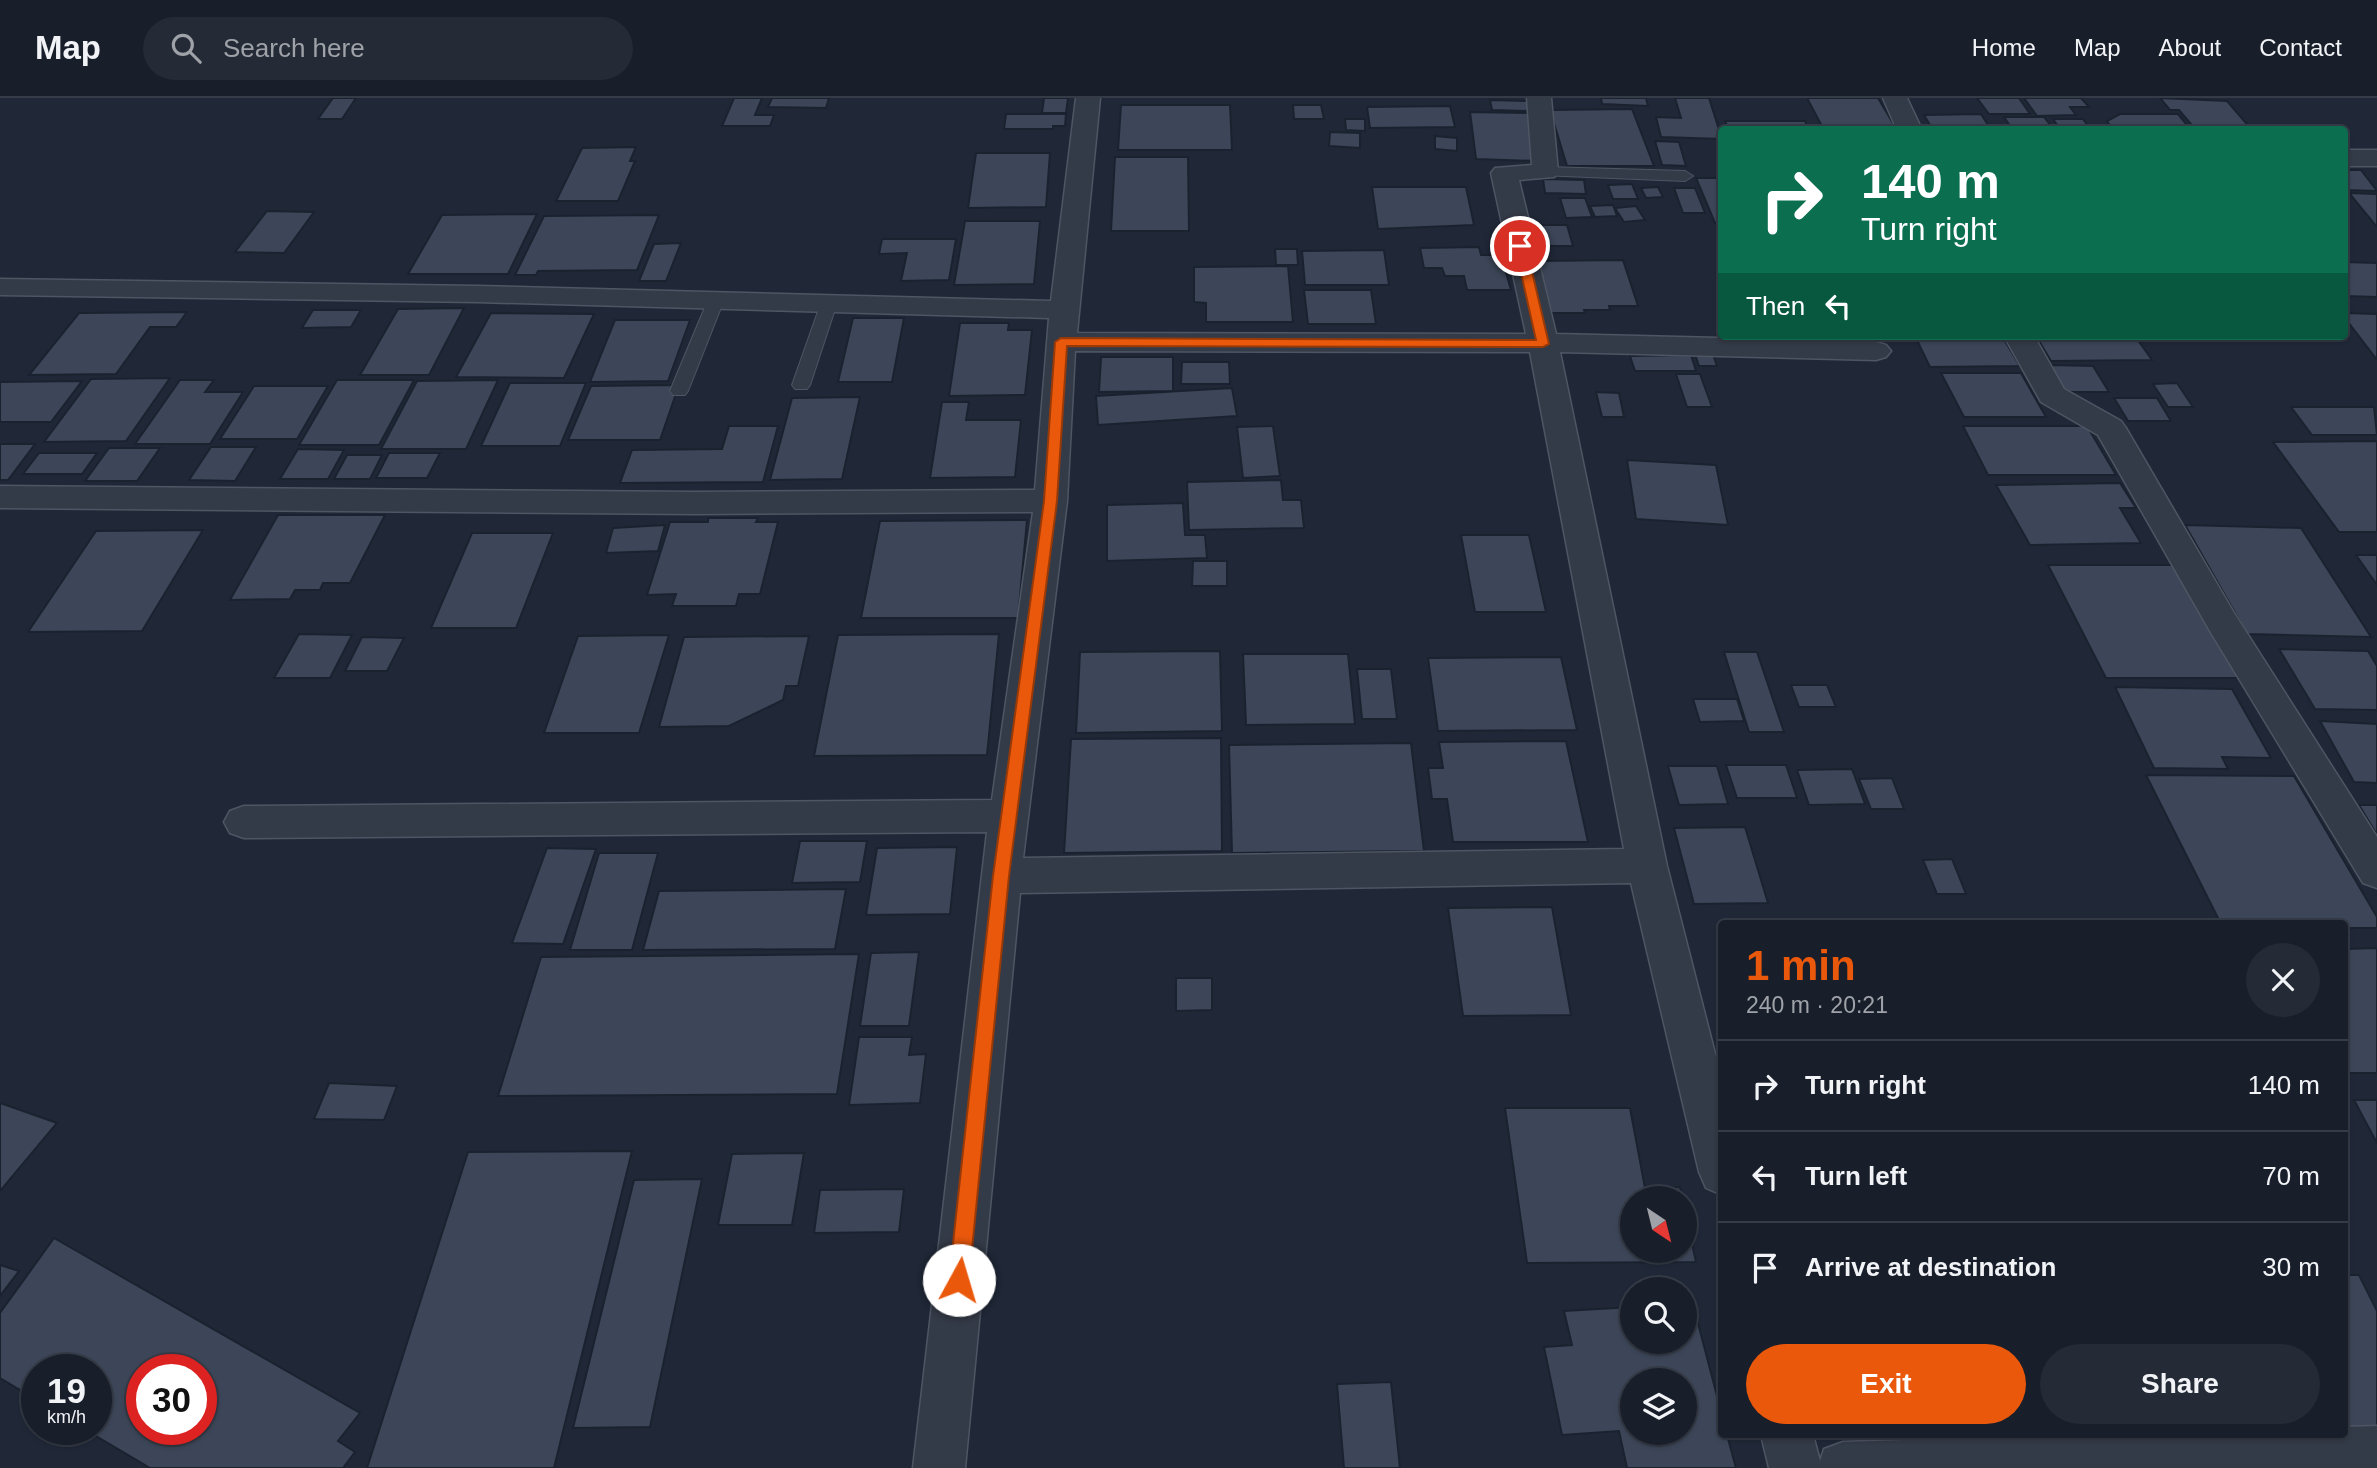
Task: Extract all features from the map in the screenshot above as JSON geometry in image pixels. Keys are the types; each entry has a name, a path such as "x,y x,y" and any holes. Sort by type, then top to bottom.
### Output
{"street":[{"path":"939,1468 1001,876 1051,501 1064,326 1088,98"},
{"path":"1539,98 1545,172 1504,173 1543,344 1647,866 1718,1155"},
{"path":"1895,98 1908,126"},
{"path":"2348,158 2377,158"},
{"path":"0,287 829,303 1064,326 1543,344 1876,351"},
{"path":"2021,340 2052,395 2110,428 2222,622 2377,870"},
{"path":"0,497 695,503 1051,501"},
{"path":"244,822 1009,816"},
{"path":"1001,876 1647,866"},
{"path":"1788,1438 1795,1468"},
{"path":"1843,1468 2377,1452"}],"lane":[{"path":"1545,172 1685,176"},
{"path":"679,391 716,300"},
{"path":"801,385 829,303"}],"building":[{"path":"333,98 356,98 342,119 318,119"},
{"path":"734,98 762,98 755,115 774,115 770,126 722,126"},
{"path":"772,98 829,98 826,108 768,107"},
{"path":"1044,98 1068,98 1066,113 1042,113"},
{"path":"1601,98 1646,98 1648,106 1602,104"},
{"path":"1675,98 1709,98 1718,126 1718,139 1661,137 1656,117 1681,118"},
{"path":"1807,98 1878,98 1895,126 1822,126"},
{"path":"1977,98 2019,98 2030,114 1989,114"},
{"path":"2024,98 2081,98 2089,107 2070,107 2076,115 2037,116"},
{"path":"2160,98 2227,101 2249,126 2193,126 2179,110 2170,110"},
{"path":"1490,100 1528,101 1530,111 1492,110"},
{"path":"1121,105 1230,105 1232,150 1118,150"},
{"path":"1293,105 1321,105 1324,119 1294,119"},
{"path":"1450,106 1455,127 1370,128 1367,107"},
{"path":"1632,109 1654,166 1567,166 1550,110"},
{"path":"1470,112 1528,113 1536,161 1476,159"},
{"path":"1006,114 1066,114 1065,126 1053,126 1053,129 1004,129"},
{"path":"1981,114 1988,126 1931,126 1924,115"},
{"path":"2120,114 2178,114 2188,126 2110,126 2107,121"},
{"path":"2004,117 2044,117 2051,126 2010,126"},
{"path":"1345,119 1365,119 1365,131 1346,130"},
{"path":"2053,119 2083,119 2088,126 2058,126"},
{"path":"1725,121 1805,121 1807,126 1727,126"},
{"path":"1330,132 1360,133 1360,148 1329,146"},
{"path":"1435,136 1457,138 1457,151 1435,149"},
{"path":"1655,141 1679,142 1686,166 1662,165"},
{"path":"636,147 630,161 635,161 618,201 556,201 582,148"},
{"path":"976,153 1050,153 1046,207 968,208"},
{"path":"1115,157 1188,157 1189,231 1111,231"},
{"path":"2348,170 2361,170 2377,191 2348,190"},
{"path":"1696,178 1718,178 1718,223 1715,223"},
{"path":"1543,179 1584,180 1586,194 1545,193"},
{"path":"1632,184 1638,199 1613,199 1608,185"},
{"path":"1372,187 1466,187 1474,225 1378,229"},
{"path":"1658,187 1663,197 1646,198 1641,188"},
{"path":"1674,188 1695,188 1705,213 1683,213"},
{"path":"2349,193 2377,194 2377,227"},
{"path":"1560,198 1585,198 1592,217 1566,218"},
{"path":"1613,205 1617,216 1595,217 1590,206"},
{"path":"1636,206 1645,220 1624,222 1615,208"},
{"path":"267,211 314,212 284,253 235,252"},
{"path":"537,214 508,274 408,274 442,215"},
{"path":"659,215 637,270 538,271 536,275 515,275 544,216"},
{"path":"965,221 1040,221 1034,284 954,285"},
{"path":"1526,225 1567,225 1573,246 1532,246"},
{"path":"882,239 956,239 949,280 901,281 907,253 879,254"},
{"path":"681,243 666,281 639,281 654,244"},
{"path":"1479,247 1481,255 1501,255 1511,290 1467,290 1464,276 1445,276 1442,268 1424,268 1420,248"},
{"path":"1275,249 1297,249 1298,265 1276,265"},
{"path":"1384,250 1389,285 1305,285 1302,251"},
{"path":"1623,260 1638,306 1609,306 1610,310 1584,310 1585,313 1548,313 1535,261"},
{"path":"2348,262 2377,263 2377,297 2348,296"},
{"path":"1288,266 1293,322 1206,322 1206,303 1194,302 1194,267"},
{"path":"1304,290 1371,290 1376,324 1308,324"},
{"path":"464,308 429,375 360,375 398,309"},
{"path":"313,310 361,310 351,327 302,328"},
{"path":"187,312 176,327 150,327 116,374 29,375 79,313"},
{"path":"491,313 594,314 564,378 456,377"},
{"path":"2348,313 2377,314 2377,360 2348,322"},
{"path":"853,318 904,318 892,382 838,382"},
{"path":"615,320 690,320 668,381 590,382"},
{"path":"960,323 1009,323 1008,330 1032,330 1025,395 949,396"},
{"path":"1917,340 2004,340 2020,366 1930,367"},
{"path":"2038,340 2138,340 2152,360 2051,361"},
{"path":"1695,354 1713,354 1717,366 1699,366"},
{"path":"1691,355 1696,371 1635,371 1630,356"},
{"path":"1101,357 1173,357 1173,391 1099,392"},
{"path":"1182,362 1229,362 1230,384 1181,384"},
{"path":"2048,365 2093,366 2109,392 2065,392"},
{"path":"1941,373 2021,373 2046,417 1964,417"},
{"path":"1676,374 1700,374 1712,407 1687,407"},
{"path":"170,378 126,441 44,442 91,379"},
{"path":"180,380 214,380 205,392 243,392 210,444 135,444"},
{"path":"337,380 414,380 379,445 299,445"},
{"path":"498,380 466,449 381,449 417,381"},
{"path":"82,381 51,422 0,422 0,382"},
{"path":"510,383 586,383 560,446 481,446"},
{"path":"2177,383 2193,407 2168,407 2153,384"},
{"path":"679,385 660,440 568,440 591,386"},
{"path":"254,386 328,386 297,439 220,439"},
{"path":"1232,388 1237,416 1098,425 1096,396"},
{"path":"1596,392 1619,393 1624,417 1602,417"},
{"path":"860,397 842,479 770,480 792,398"},
{"path":"2114,398 2157,398 2171,421 2128,421"},
{"path":"942,402 969,402 966,420 1021,420 1015,477 930,478"},
{"path":"2291,407 2374,407 2377,435 2312,435"},
{"path":"729,426 778,426 763,482 620,483 632,450 722,449"},
{"path":"1273,426 1280,476 1243,478 1237,427"},
{"path":"1963,426 2087,426 2116,475 1988,475"},
{"path":"2377,441 2377,532 2339,532 2273,442"},
{"path":"0,444 35,444 8,480 0,480"},
{"path":"211,447 256,447 235,481 189,480"},
{"path":"109,448 160,448 137,481 85,481"},
{"path":"298,449 344,450 328,479 280,479"},
{"path":"39,453 97,453 82,474 23,474"},
{"path":"389,453 440,453 427,478 376,478"},
{"path":"347,455 382,455 370,479 334,479"},
{"path":"1627,460 1716,465 1728,525 1636,519"},
{"path":"1281,480 1283,500 1301,500 1304,528 1189,530 1187,482"},
{"path":"2120,483 2136,508 2120,508 2141,543 2030,545 1996,485"},
{"path":"1183,503 1185,535 1205,535 1207,558 1107,561 1107,505"},
{"path":"278,515 385,515 350,583 323,583 320,590 295,590 290,599 230,600"},
{"path":"708,518 758,518 756,522 778,522 760,594 739,594 736,606 672,606 676,594 647,595 670,522 708,522"},
{"path":"1027,520 1018,618 861,618 880,521"},
{"path":"665,525 658,551 606,553 613,528"},
{"path":"2185,525 2301,528 2371,637 2247,634"},
{"path":"203,530 142,631 28,632 96,531"},
{"path":"472,533 553,533 516,628 431,628"},
{"path":"1461,535 1529,535 1546,612 1475,612"},
{"path":"2356,555 2377,555 2377,585"},
{"path":"1193,561 1227,561 1227,586 1192,586"},
{"path":"2048,565 2173,565 2239,678 2106,678"},
{"path":"299,634 352,635 330,678 274,678"},
{"path":"999,634 987,755 814,756 838,635"},
{"path":"669,635 639,733 544,733 578,636"},
{"path":"809,636 798,686 786,686 783,700 729,726 659,727 684,637"},
{"path":"362,637 404,638 387,671 345,671"},
{"path":"2279,649 2368,651 2377,666 2377,710 2315,709"},
{"path":"1220,651 1222,731 1076,733 1080,652"},
{"path":"1724,652 1757,652 1784,732 1749,732"},
{"path":"1243,654 1348,654 1355,724 1246,725"},
{"path":"1561,657 1577,730 1438,731 1428,658"},
{"path":"1357,669 1391,669 1397,719 1362,719"},
{"path":"1791,685 1827,685 1836,707 1799,707"},
{"path":"2115,687 2232,689 2271,758 2222,757 2228,769 2154,768"},
{"path":"1693,699 1737,699 1744,721 1700,722"},
{"path":"2320,721 2377,724 2377,783 2354,782"},
{"path":"1221,738 1222,851 1064,853 1071,739"},
{"path":"1566,741 1588,842 1453,842 1447,799 1432,799 1428,768 1443,768 1439,742"},
{"path":"1411,743 1424,851 1232,853 1229,745"},
{"path":"1726,765 1786,765 1797,798 1737,798"},
{"path":"1668,766 1717,766 1728,804 1679,805"},
{"path":"1852,769 1865,804 1809,805 1797,770"},
{"path":"2146,775 2294,776 2377,917 2377,928 2348,928 2348,920 2219,920"},
{"path":"1892,778 1904,809 1871,809 1859,779"},
{"path":"2359,805 2377,805 2377,835"},
{"path":"1745,827 1768,903 1694,904 1674,828"},
{"path":"800,841 867,841 860,882 792,883"},
{"path":"957,847 950,914 866,915 877,848"},
{"path":"547,848 596,849 563,944 512,943"},
{"path":"599,853 658,853 632,950 570,950"},
{"path":"1952,859 1966,894 1937,894 1923,860"},
{"path":"846,889 835,949 643,950 659,891"},
{"path":"1552,907 1571,1015 1463,1016 1448,908"},
{"path":"2377,948 2377,1073 2348,1073 2348,949"},
{"path":"919,952 909,1026 860,1026 871,953"},
{"path":"859,954 837,1094 498,1096 541,957"},
{"path":"1176,978 1212,978 1212,1010 1176,1011"},
{"path":"859,1037 912,1037 909,1055 926,1054 920,1103 849,1105"},
{"path":"329,1083 397,1086 384,1120 314,1119"},
{"path":"2354,1100 2377,1100 2377,1143"},
{"path":"0,1103 57,1123 0,1191"},
{"path":"1505,1108 1630,1108 1645,1186 1620,1186 1620,1262 1527,1263"},
{"path":"632,1151 554,1468 367,1468 468,1152"},
{"path":"804,1153 792,1225 718,1225 732,1154"},
{"path":"702,1179 650,1427 573,1428 634,1180"},
{"path":"904,1189 899,1232 814,1233 820,1190"},
{"path":"54,1238 360,1413 338,1441 355,1452 343,1468 150,1468 111,1445 112,1354 21,1354 21,1390 0,1378 0,1313"},
{"path":"0,1265 19,1271 0,1296"},
{"path":"2348,1275 2359,1275 2377,1311 2377,1430 2348,1430"},
{"path":"1620,1308 1620,1354 1697,1354 1697,1319 1718,1400 1718,1438 1728,1438 1736,1468 1627,1468 1622,1445 1697,1445 1697,1368 1620,1368 1620,1436 1619,1431 1562,1435 1544,1347 1572,1345 1564,1311"},
{"path":"1391,1382 1400,1468 1344,1468 1337,1384"}],"route":[{"path":"959,1280 1001,876 1051,501 1061,342 1543,344 1520,246"}]}
